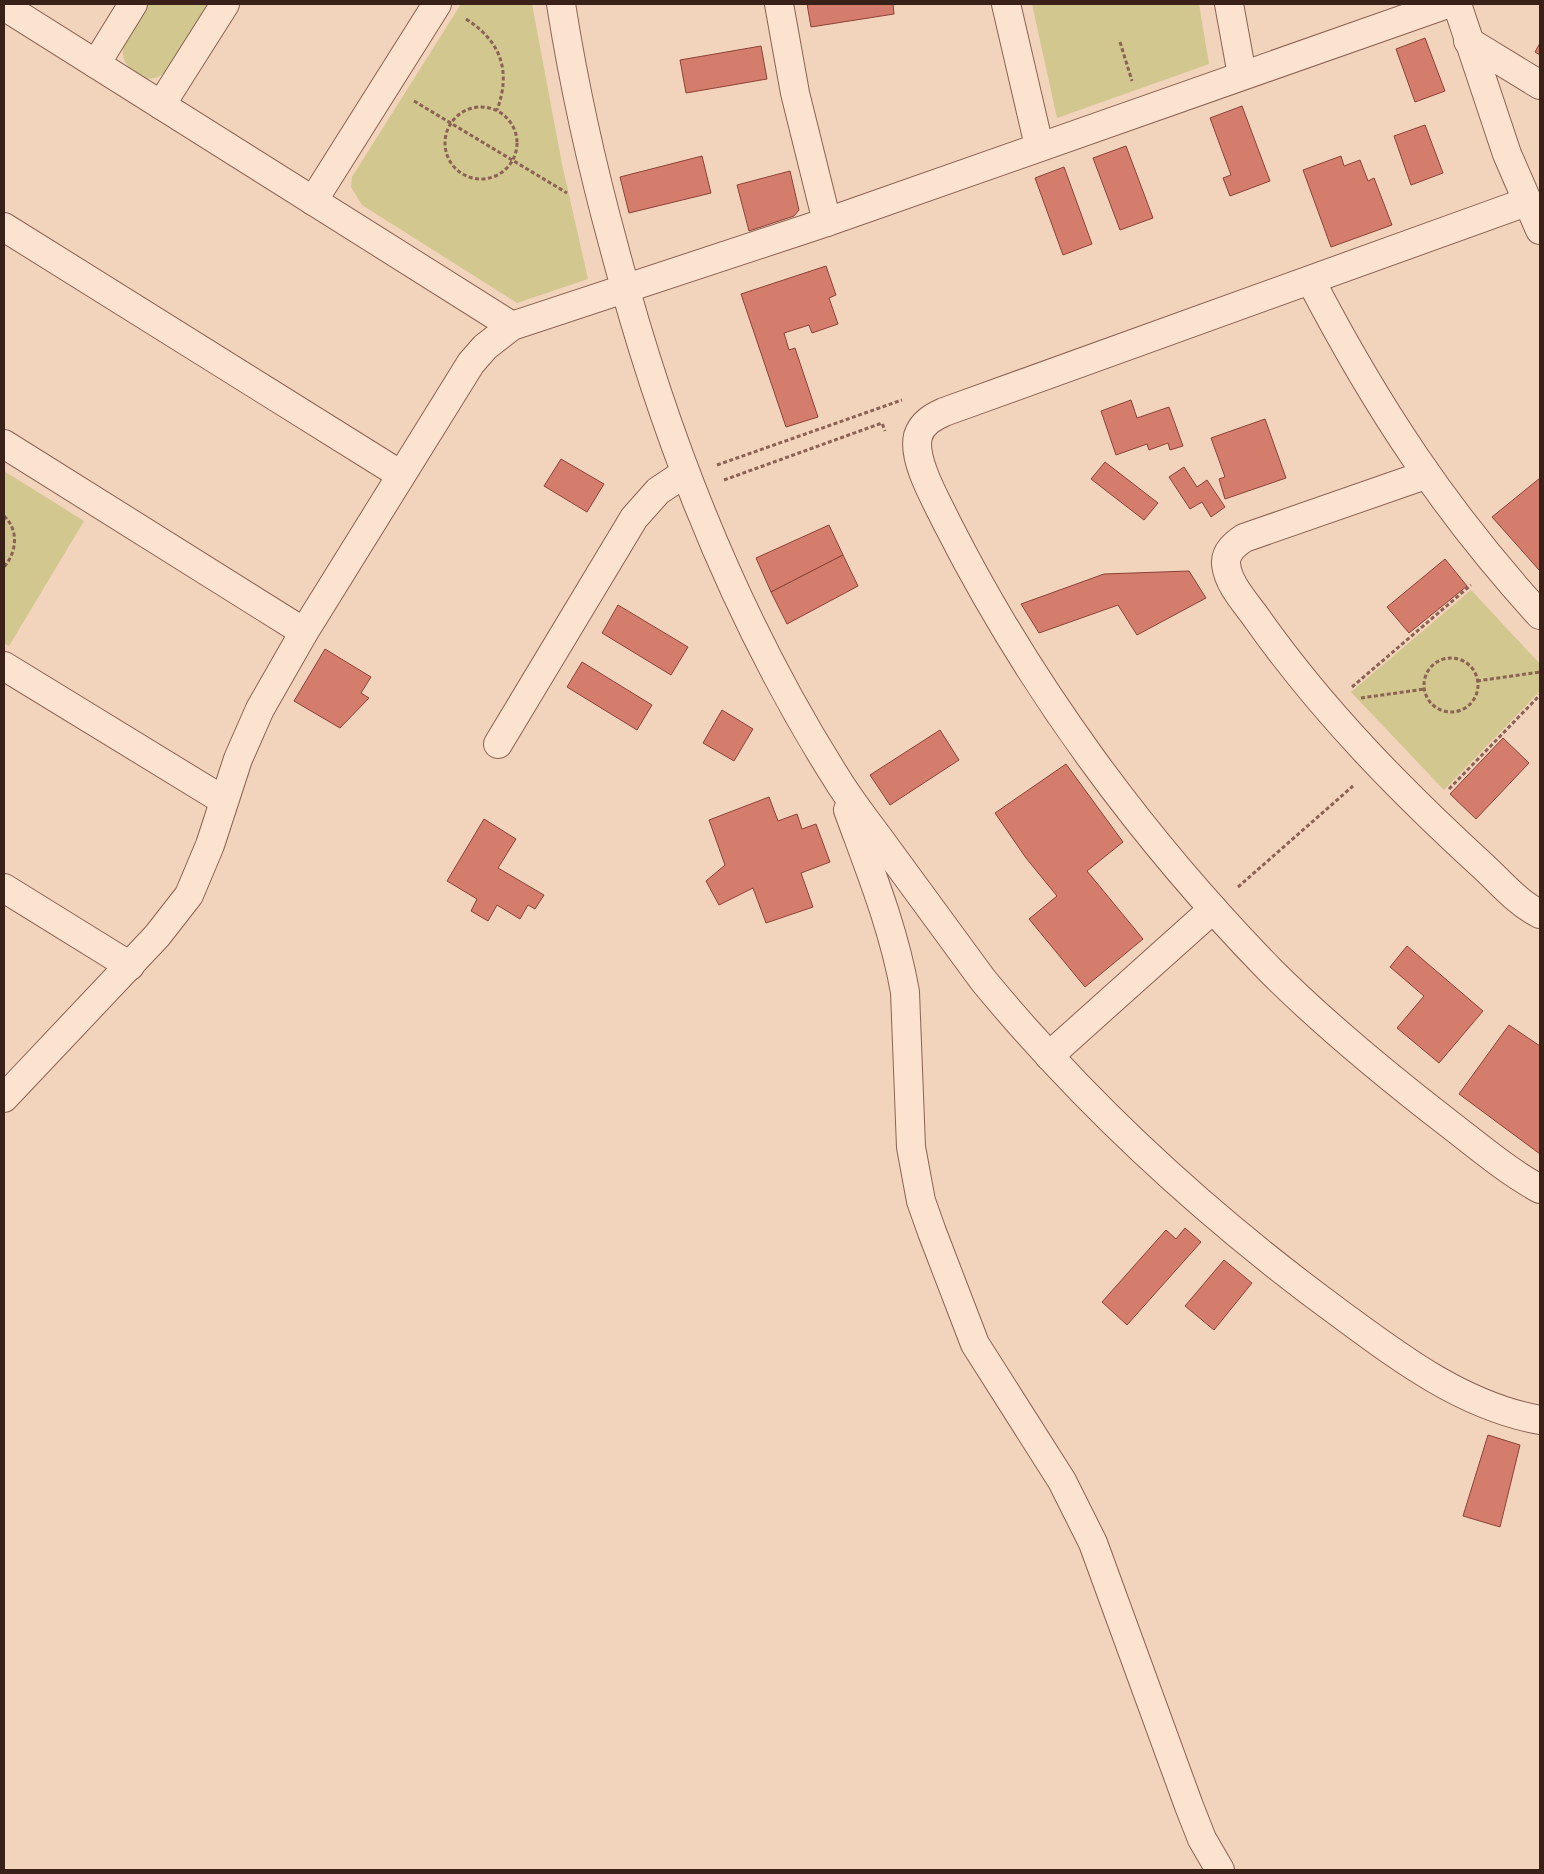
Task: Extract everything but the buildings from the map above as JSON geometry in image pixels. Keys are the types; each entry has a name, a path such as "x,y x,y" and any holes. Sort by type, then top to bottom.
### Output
{"street":[{"path":"96,64 133,4"},
{"path":"161,105 225,4"},
{"path":"313,201 436,4"},
{"path":"561,4 576,93 625,290 655,388 685,473 710,535 752,628 837,780 983,980 1049,1056 1186,1188 1266,1258 1395,1354 1448,1387 1501,1410 1540,1420"},
{"path":"779,4 795,92 827,222"},
{"path":"1006,4 1039,146"},
{"path":"1229,4 1242,75"},
{"path":"4,1098 130,966 175,916 189,895 210,845 223,800 248,734 304,632 471,363 485,347 512,326 827,222 1447,4"},
{"path":"1457,4 1490,110 1526,202 1540,230"},
{"path":"4,6 512,326"},
{"path":"1468,41 1540,85"},
{"path":"1526,202 944,412 924,425 918,435 917,450 936,499 980,584 1013,639 1110,781 1148,832 1213,909 1279,979 1354,1048 1506,1168 1540,1189"},
{"path":"4,227 401,475"},
{"path":"1311,281 1359,370 1425,475 1495,565 1540,615"},
{"path":"4,444 304,632"},
{"path":"498,744 634,518 658,491 685,473"},
{"path":"1425,475 1244,538 1228,553 1226,564 1241,596 1295,670 1331,705 1378,764 1426,813 1522,902 1540,914"},
{"path":"4,666 223,800"},
{"path":"837,780 889,922 901,966 906,999 911,1147 921,1201 975,1344 1062,1481 1094,1543 1189,1806 1202,1839 1220,1870"},
{"path":"4,888 130,966"},
{"path":"1049,1056 1213,909"}],"path":[{"path":"465,18 492,42 504,68 503,93 497,110"},
{"path":"1120,42 1142,110"},
{"path":"386,85 606,217"},
{"path":"478,106 492,107 497,110 505,114 514,125 518,139 516,154 513,161 499,175 485,179 470,178 458,171 449,160 445,146 446,131 453,119 464,110 478,106"},
{"path":"713,466 908,398"},
{"path":"719,481 882,423 888,439"},
{"path":"4,516 14,533 15,547 10,560 4,567"},
{"path":"1331,705 1495,565"},
{"path":"1446,658 1459,659 1469,665 1477,681 1478,687 1474,699 1466,708 1455,712 1443,711 1433,705 1424,683 1428,671 1435,663 1446,658"},
{"path":"1477,681 1540,672"},
{"path":"1331,705 1425,689"},
{"path":"1426,813 1540,695"},
{"path":"1213,909 1378,764"}],"shaded area":[{"path":"148,4 210,4 169,69 163,74 150,79 141,77 129,67 124,58 123,50 130,31"},
{"path":"461,4 532,4 562,164 588,279 517,303 362,205 351,187 352,177"},
{"path":"1032,4 1199,4 1209,64 1057,118"},
{"path":"4,471 84,521 9,646 4,643"},
{"path":"1471,590 1540,664 1540,691 1444,790 1351,692"}]}
